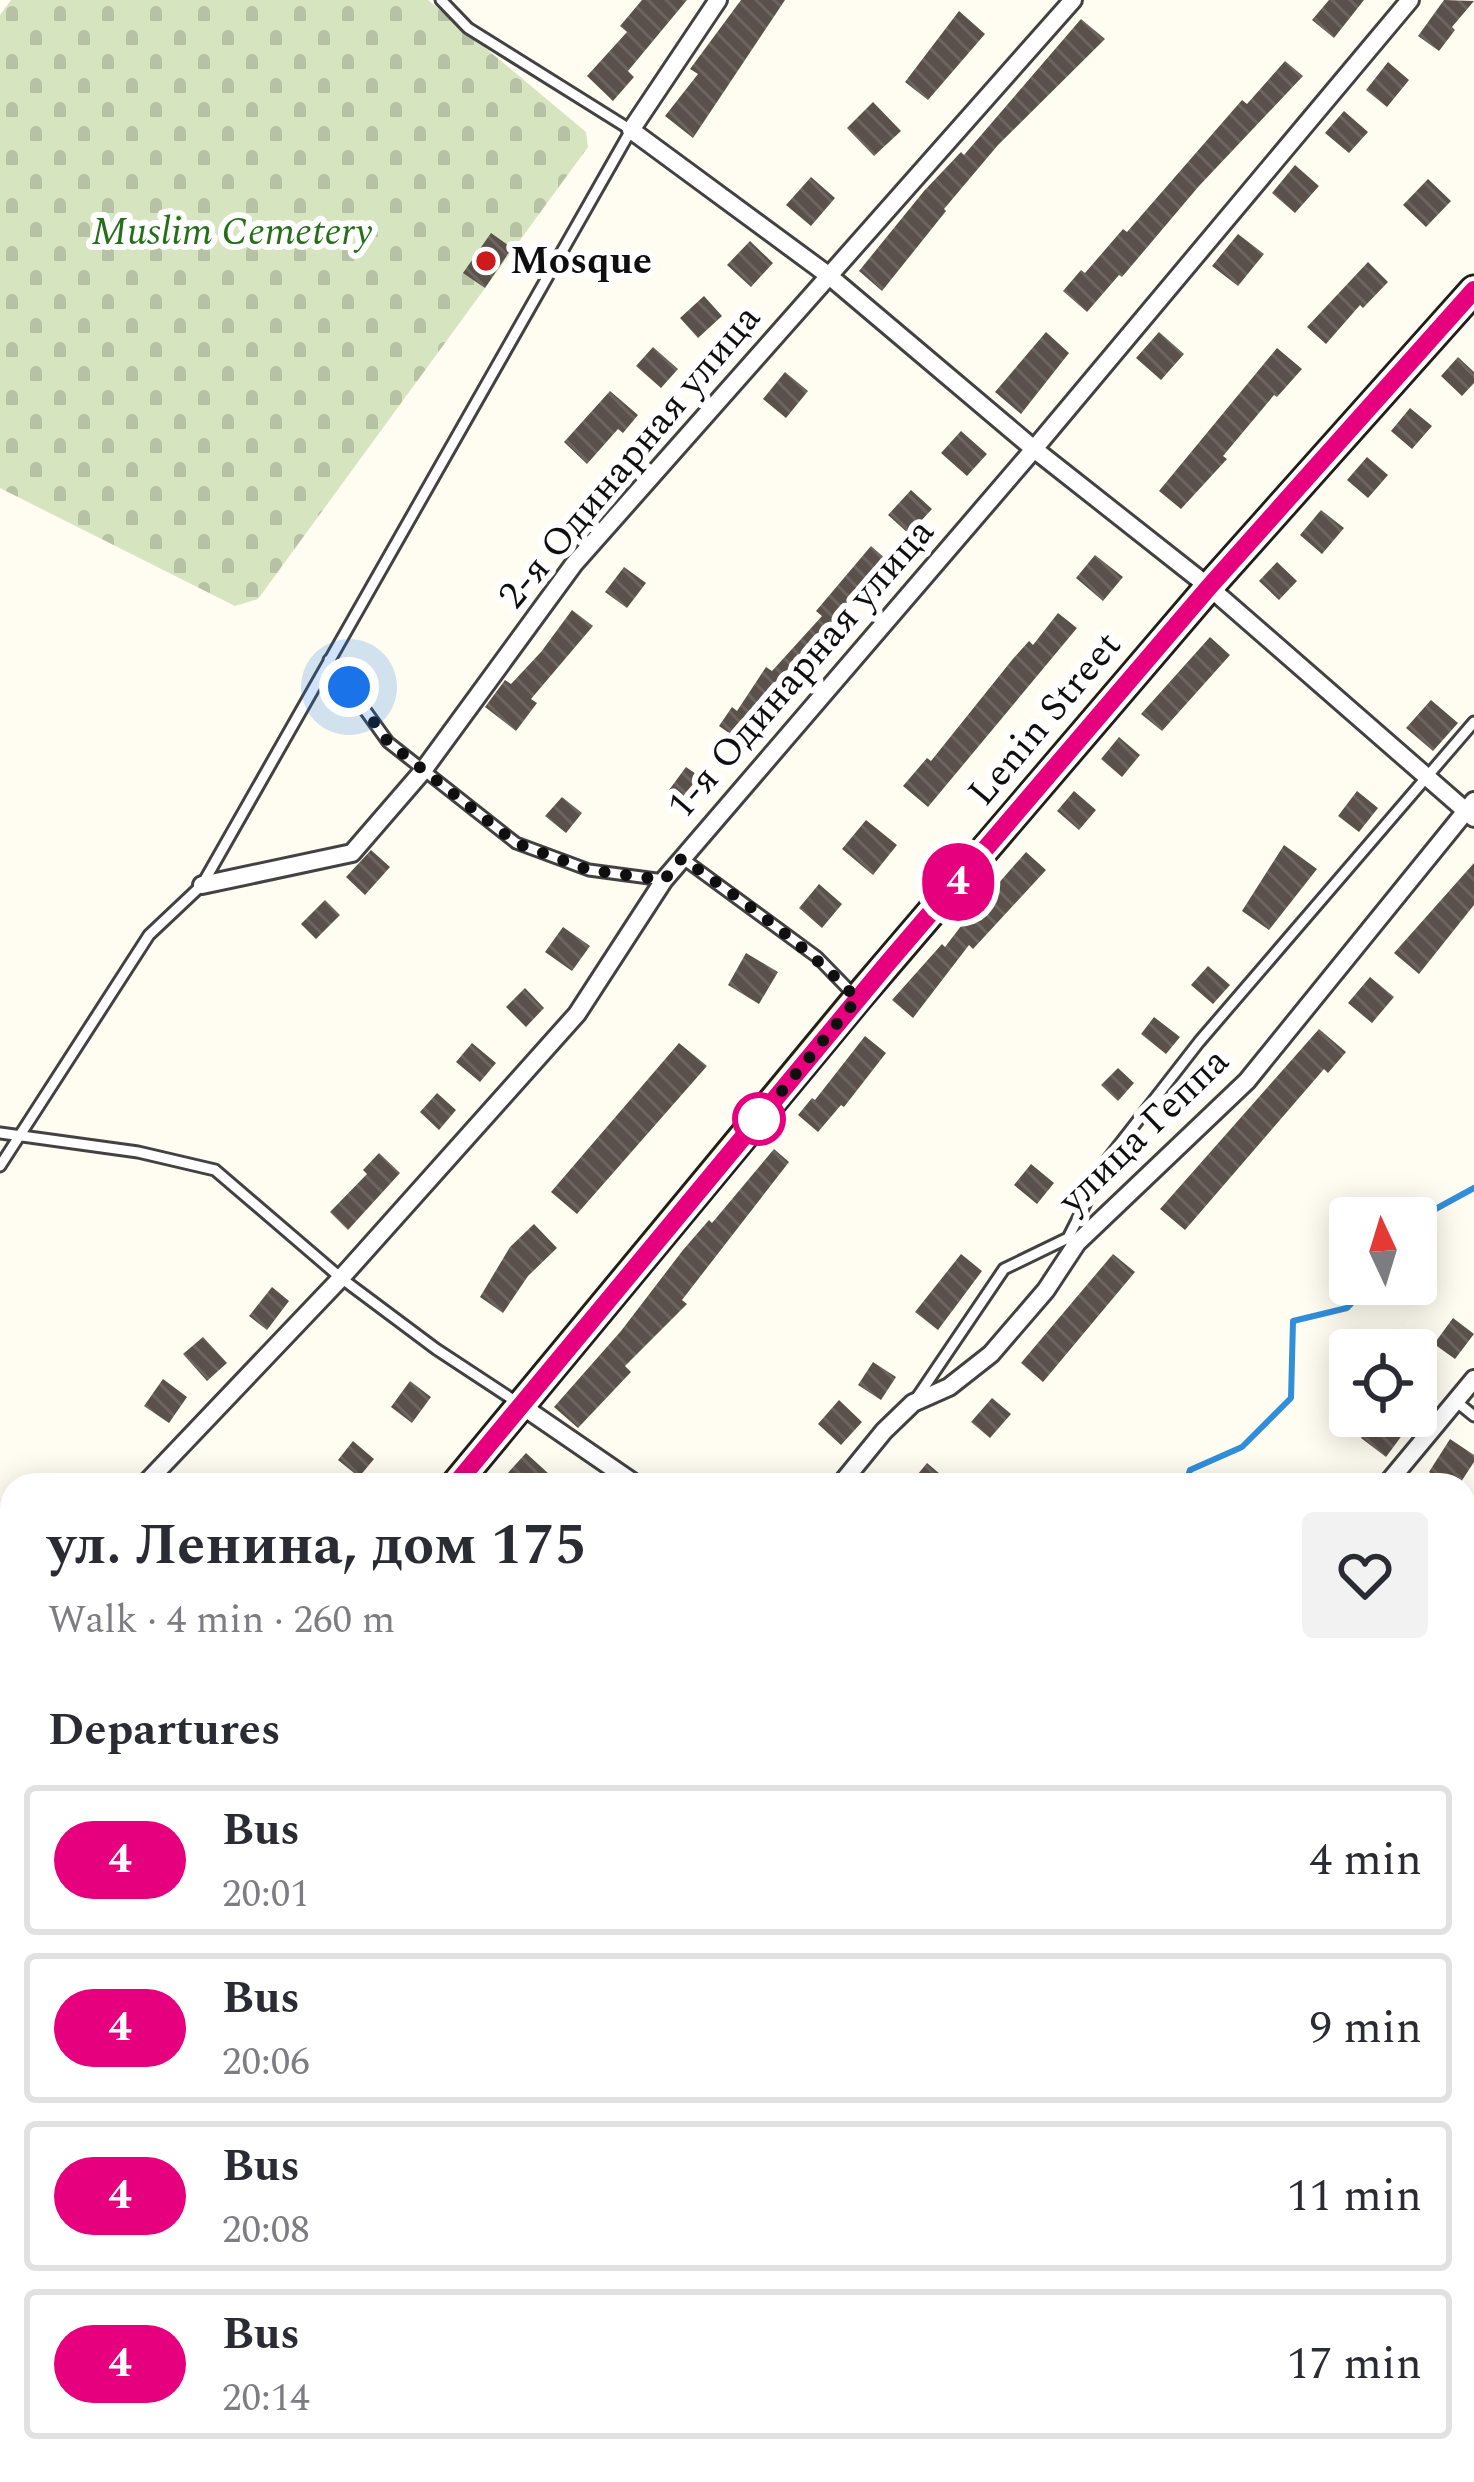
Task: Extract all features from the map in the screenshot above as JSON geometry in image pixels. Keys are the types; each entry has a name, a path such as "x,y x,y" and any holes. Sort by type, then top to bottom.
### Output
{"main road":[{"name":"Lenin Street","path":"465,1473 857,999 1209,587 1474,290"}],"street":[{"path":"718,0 632,130 828,275 1034,449 1209,587 1425,776 1471,810"},
{"name":"2-я Одинарная улица","path":"202,885 352,853 422,772 574,564 1072,0"},
{"name":"1-я Одинарная улица","path":"155,1473 341,1278 577,1014 682,858 1034,449 1410,0"},
{"name":"улица Геппа","path":"850,1473 884,1430 913,1403 949,1387 991,1354 1046,1290 1073,1240 1247,1081 1471,810"},
{"path":"1396,1473 1474,1379"},
{"path":"522,1406 620,1473"}],"lane":[{"path":"0,1166 149,935 202,885 632,130 468,28 441,0"},
{"path":"329,660 388,742 516,843 589,870 664,880"},
{"path":"913,1403 1004,1269 1073,1240 1108,1159 1121,1142 1199,1042 1474,722"},
{"path":"682,858 817,957 857,999"},
{"path":"0,1133 138,1152 215,1171 341,1278 522,1406"},
{"path":"1457,1402 1474,1416"}],"green space":[{"name":"Muslim Cemetery","path":"11,0 428,0 586,132 588,147 258,599 235,606 0,488 0,15"}],"building":[{"path":"642,0 687,0 628,71 634,77 613,101 587,76 627,32 620,26"},
{"path":"741,0 785,0 693,138 665,116 698,74 690,69"},
{"path":"1329,0 1364,0 1334,38 1312,20"},
{"path":"1444,0 1474,1 1439,51 1418,36"},
{"path":"959,11 985,34 928,100 905,82"},
{"path":"1081,19 1105,39 998,145 882,291 859,271 924,191 961,152 964,155"},
{"path":"1285,61 1303,76 1087,312 1063,291 1123,229 1127,232 1242,100 1247,104"},
{"path":"1388,62 1409,80 1387,107 1366,90"},
{"path":"873,102 901,131 874,156 847,128"},
{"path":"1344,111 1368,132 1349,153 1325,133"},
{"path":"1295,165 1319,186 1295,213 1272,193"},
{"path":"811,177 835,198 811,226 786,205"},
{"path":"1428,179 1451,201 1426,227 1403,205"},
{"path":"491,233 512,248 485,288 463,273"},
{"path":"1238,234 1264,254 1238,286 1212,266"},
{"path":"750,241 773,263 751,287 727,265"},
{"path":"1368,262 1388,282 1326,344 1307,327"},
{"path":"704,296 722,316 698,338 680,318"},
{"path":"1046,332 1069,353 1021,414 995,392"},
{"path":"1159,332 1184,354 1161,380 1136,358"},
{"path":"653,347 678,369 661,388 636,366"},
{"path":"1277,348 1302,369 1274,395 1223,456 1227,459 1181,509 1159,491"},
{"path":"1458,357 1474,372 1474,383 1462,396 1441,376"},
{"path":"785,372 808,391 786,418 763,399"},
{"path":"610,391 638,415 623,433 618,429 587,464 564,442"},
{"path":"1410,408 1432,426 1412,449 1391,431"},
{"path":"961,431 987,454 967,476 941,453"},
{"path":"1367,457 1388,475 1368,498 1347,480"},
{"path":"911,490 932,509 909,534 888,515"},
{"path":"1321,510 1344,528 1322,554 1300,535"},
{"path":"871,546 887,560 850,602 853,605 820,648 823,650 803,672 794,664 739,740 719,726 732,707 737,711 766,667 772,671 822,616 816,611"},
{"path":"1095,555 1123,577 1103,601 1076,578"},
{"path":"1277,562 1297,581 1279,600 1259,581"},
{"path":"624,567 646,583 627,608 605,592"},
{"path":"572,610 593,626 531,699 537,703 516,731 485,707 505,680 511,684 541,652"},
{"path":"1058,613 1077,628 928,807 903,786 927,758 931,761 1012,660 1029,641 1033,645"},
{"path":"1210,637 1230,655 1162,731 1141,714"},
{"path":"1431,700 1458,723 1433,751 1406,728"},
{"path":"1119,737 1140,755 1122,777 1101,759"},
{"path":"686,767 709,783 691,807 669,790"},
{"path":"1074,791 1096,810 1079,830 1057,811"},
{"path":"1357,791 1378,808 1359,832 1338,816"},
{"path":"562,797 582,813 566,833 545,816"},
{"path":"866,820 897,845 873,875 842,849"},
{"path":"1284,845 1317,869 1269,930 1242,911"},
{"path":"371,850 390,867 365,895 346,877"},
{"path":"1026,852 1046,870 973,949 969,945 913,1018 892,1000 942,944 945,947 994,883"},
{"path":"1474,863 1474,905 1419,974 1394,953"},
{"path":"819,884 842,904 822,928 799,908"},
{"path":"325,900 340,915 316,939 301,924"},
{"path":"563,927 590,946 572,971 545,952"},
{"path":"746,953 778,972 759,1004 728,985"},
{"path":"1208,966 1230,985 1213,1004 1191,985"},
{"path":"1370,977 1394,997 1372,1023 1348,1003"},
{"path":"525,988 544,1008 526,1027 506,1007"},
{"path":"1154,1017 1180,1037 1166,1054 1141,1034"},
{"path":"1319,1029 1346,1052 1328,1073 1324,1069 1185,1230 1160,1209"},
{"path":"865,1036 886,1053 818,1132 798,1115"},
{"path":"472,1043 496,1063 480,1082 456,1062"},
{"path":"679,1043 707,1066 577,1214 551,1192"},
{"path":"1118,1068 1134,1083 1118,1101 1101,1085"},
{"path":"437,1093 456,1110 439,1130 420,1112"},
{"path":"774,1149 789,1162 682,1300 687,1304 625,1366 631,1372 578,1428 554,1407 683,1250"},
{"path":"379,1153 400,1173 348,1230 330,1212 367,1174 363,1170"},
{"path":"1031,1164 1054,1183 1037,1204 1014,1185"},
{"path":"534,1224 557,1248 528,1276 503,1313 480,1297 510,1247"},
{"path":"961,1254 982,1271 938,1330 915,1312"},
{"path":"1113,1254 1135,1272 1043,1382 1021,1363"},
{"path":"272,1287 289,1301 267,1330 249,1316"},
{"path":"1453,1318 1474,1334 1455,1359 1437,1346"},
{"path":"203,1337 227,1363 207,1381 183,1354"},
{"path":"873,1362 896,1377 881,1400 858,1385"},
{"path":"163,1379 187,1397 169,1423 144,1406"},
{"path":"410,1381 431,1397 412,1423 391,1407"},
{"path":"992,1398 1011,1414 990,1438 971,1422"},
{"path":"839,1400 862,1422 841,1445 818,1424"},
{"path":"1362,1437 1401,1437 1386,1457"},
{"path":"1450,1439 1474,1455 1467,1473 1429,1472"},
{"path":"353,1441 374,1459 362,1473 354,1473 338,1460"},
{"path":"526,1453 548,1473 508,1473"},
{"path":"927,1463 939,1473 919,1473"}],"waterway":[{"path":"1437,1208 1474,1188"},
{"path":"1189,1473 1242,1447 1291,1398 1293,1321 1350,1305"}],"bus line":[{"name":"4","path":"465,1473 886,965 1209,587 1474,290"}],"place":[{"name":"Mosque","path":"486,261"}],"route":[{"path":"349,687 388,742 516,843 589,870 664,880 682,858 817,957 857,999 759,1119"}]}
